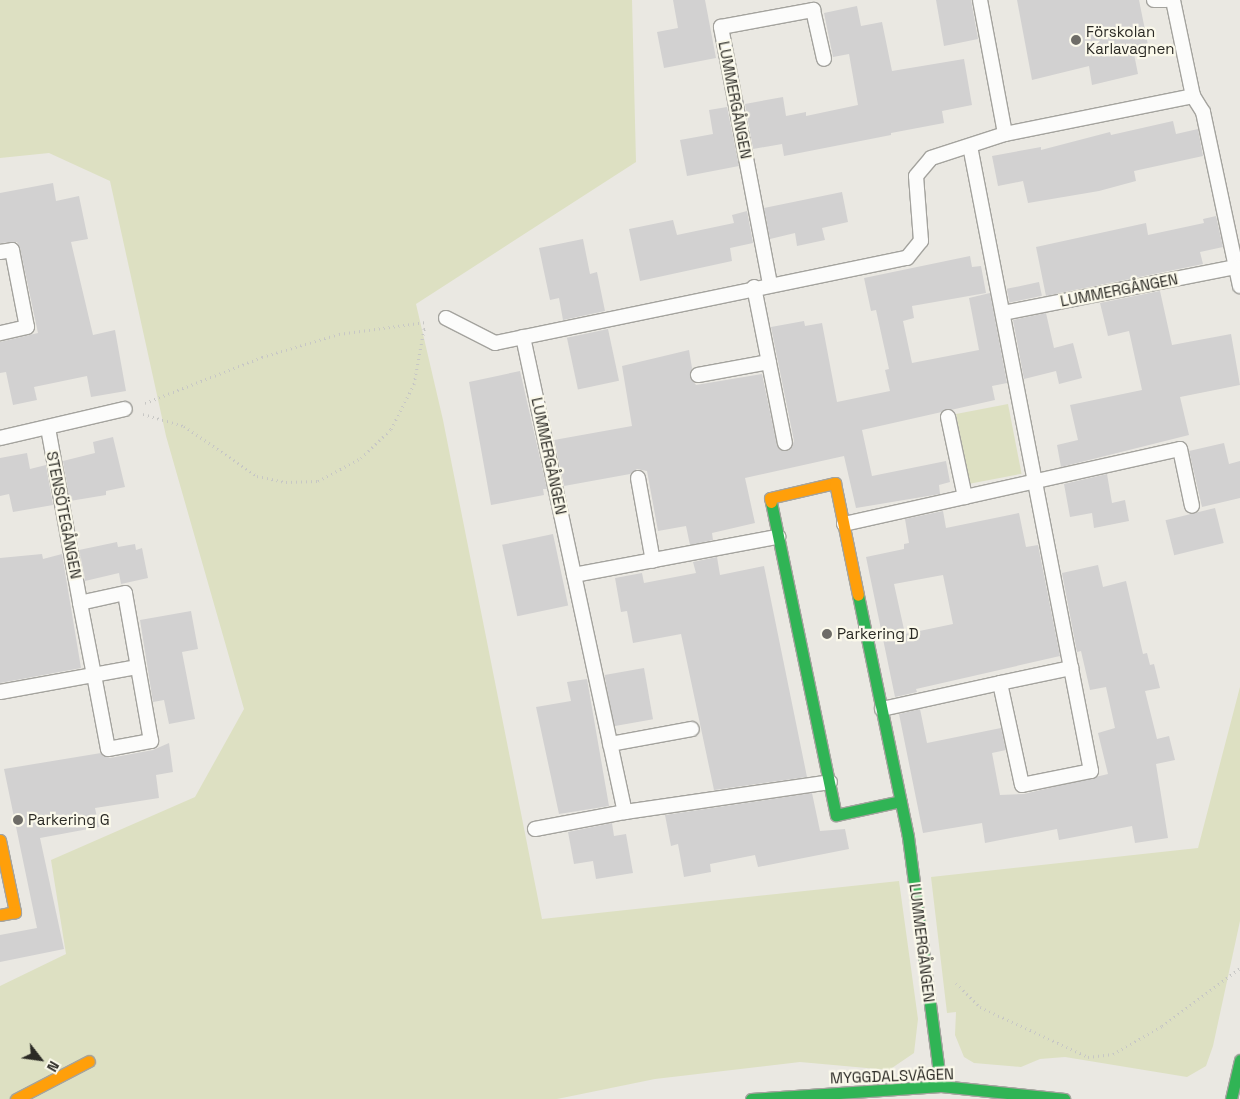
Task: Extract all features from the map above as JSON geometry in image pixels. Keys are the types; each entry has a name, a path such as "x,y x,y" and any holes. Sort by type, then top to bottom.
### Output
{"street":[{"name":"LUMMERGÅNGEN","path":"901,801 836,815 770,498 835,483 844,524 901,801 908,837 941,1086"},
{"path":"0,840 14,912 0,915"},
{"path":"1231,1099 1240,1060"},
{"path":"16,1099 89,1061"},
{"name":"MYGGDALSVÄGEN","path":"751,1099 941,1086 1064,1099"}],"lane":[{"path":"980,0 1005,134"},
{"path":"1154,0 1166,0"},
{"path":"1173,0 1193,96 1203,112 1240,286"},
{"name":"LUMMERGÅNGEN","path":"770,284 721,27 813,10 824,58"},
{"path":"446,318 495,343 754,287 907,258 921,241 916,176 931,158 1005,134 1193,96"},
{"path":"970,146 1091,771 1022,785 1000,683"},
{"path":"0,252 12,250 27,328 0,333"},
{"name":"LUMMERGÅNGEN","path":"1003,313 1235,267"},
{"path":"754,287 785,443"},
{"name":"LUMMERGÅNGEN","path":"523,337 625,812"},
{"path":"698,375 769,362"},
{"path":"0,438 125,409"},
{"path":"948,417 965,497"},
{"name":"STENSÖTEGÅNGEN","path":"48,428 80,603 108,749 151,741 125,593 80,603"},
{"path":"844,524 1180,449 1192,506"},
{"path":"638,478 653,561"},
{"path":"574,575 778,537"},
{"path":"0,692 138,667"},
{"path":"882,709 1071,668"},
{"path":"610,744 692,729"},
{"path":"535,829 625,812 830,782"}],"path":[{"path":"125,409 262,358 339,334 446,318"},
{"path":"125,409 184,426 256,476 286,482 318,481 361,458 391,429 414,384 424,329 446,318"},
{"path":"952,979 980,1007 1088,1057 1113,1054 1154,1031 1240,968"}],"green space":[{"path":"0,0 632,0 636,162 416,304 443,420 542,919 899,881 918,1019 914,1053 889,1070 800,1062 655,1079 557,1099 0,1099 0,986 66,954 51,860 195,797 244,709 166,436 110,181 49,153 0,158"},
{"path":"1008,404 1022,474 970,484 956,414"},
{"path":"1240,687 1240,921 1213,1046 1206,1066 1187,1077 1065,1057 1040,1059 1021,1067 974,1063 964,1057 955,1035 956,1012 947,1013 931,877 1198,848"}],"building":[{"path":"673,0 705,0 716,58 664,68 657,32 678,28"},
{"path":"936,0 971,0 978,39 944,46"},
{"name":"Förskolan Karlavagnen","path":"1017,0 1139,0 1149,50 1134,54 1138,74 1092,85 1089,66 1032,80"},
{"path":"857,6 861,26 882,22 892,71 964,59 972,105 942,111 944,123 891,133 891,135 784,156 782,144 753,149 745,104 783,97 786,116 806,112 806,116 858,105 849,54 833,57 824,13"},
{"path":"727,107 739,166 687,176 680,140 713,134 709,110"},
{"path":"1173,121 1176,134 1198,129 1203,156 1134,171 1136,181 1099,191 1028,203 1023,181 998,186 992,156 1041,147 1041,150 1110,132 1111,135"},
{"path":"53,183 56,201 79,196 88,239 71,242 93,335 115,330 126,391 91,397 87,376 34,387 37,400 13,405 6,372 0,373 0,342 38,333 20,248 17,242 0,243 0,193"},
{"path":"842,192 848,222 822,228 825,240 797,246 795,233 770,239 764,208"},
{"path":"747,211 753,243 730,248 732,261 640,281 629,229 673,220 677,235 734,223 732,215"},
{"path":"1216,216 1223,247 1200,252 1203,264 1046,296 1036,247 1146,223 1148,235 1204,223 1203,219"},
{"path":"583,239 590,274 597,272 605,311 563,320 559,298 550,300 539,248"},
{"path":"970,256 972,267 981,266 986,293 912,306 914,318 903,321 912,363 979,350 969,298 990,293 1007,383 992,386 995,400 862,430 872,476 946,461 950,482 939,485 940,494 856,508 844,456 745,478 755,523 712,533 713,540 690,545 686,526 658,531 647,471 637,469 630,474 564,486 554,440 632,426 622,366 689,350 692,368 690,377 696,385 762,374 777,445 783,451 790,450 794,441 771,327 804,321 805,326 822,323 837,402 890,391 885,370 889,369 876,310 871,311 864,278"},
{"path":"1039,282 1042,296 1010,303 1007,289"},
{"path":"1160,291 1172,345 1231,334 1240,385 1180,397 1189,435 1061,467 1057,445 1078,440 1070,405 1142,390 1129,331 1108,336 1100,303"},
{"path":"1046,313 1054,348 1073,343 1082,378 1059,384 1056,371 1024,379 1013,320"},
{"path":"608,329 619,381 578,390 567,338"},
{"path":"520,371 547,489 543,489 544,495 491,505 469,382"},
{"path":"113,437 125,487 106,491 106,495 70,501 63,461 95,453 93,442"},
{"path":"1224,443 1229,464 1240,461 1240,498 1202,507 1189,451"},
{"path":"27,453 30,469 46,465 53,505 13,512 9,494 0,496 0,458"},
{"path":"1107,474 1112,503 1125,500 1129,521 1094,528 1092,513 1070,517 1064,484"},
{"path":"1215,508 1224,543 1174,555 1166,520"},
{"path":"943,511 946,528 1019,513 1026,547 1038,545 1060,656 916,689 917,692 895,697 866,557 904,549 904,544 909,543 905,519","holes":["943,575 953,624 905,634 894,584"]},
{"path":"553,534 568,605 517,616 502,545"},
{"path":"117,542 118,547 135,544 136,550 142,548 148,578 121,584 119,573 85,581 79,550"},
{"path":"42,554 43,559 62,554 81,668 0,683 0,558"},
{"path":"717,557 720,575 764,566 807,777 714,790 681,634 633,643 627,611 621,612 615,578 642,573 644,583 696,573 693,562"},
{"path":"1098,565 1103,587 1126,581 1143,654 1147,653 1150,665 1154,664 1160,688 1145,691 1157,739 1169,736 1175,760 1156,764 1168,838 1135,843 1132,826 1059,840 1057,829 985,843 982,823 923,833 899,714 920,709 927,743 1001,728 1006,750 992,753 1000,795 1024,794 1108,774 1098,733 1115,728 1106,687 1090,690 1081,651 1077,652 1062,573"},
{"path":"191,611 198,649 182,652 195,719 169,724 164,700 153,702 140,620"},
{"path":"644,668 653,719 614,726 605,675"},
{"path":"587,679 609,806 559,814 536,707 571,701 567,682"},
{"path":"169,743 173,772 156,775 159,798 95,808 99,827 40,838 64,949 0,962 0,935 37,928 4,769 101,753 110,758 153,750"},
{"path":"812,793 820,831 845,829 849,849 758,867 755,855 710,864 711,872 684,877 678,844 671,846 665,815"},
{"path":"612,823 614,836 626,834 633,873 596,879 593,861 574,864 568,832"}],"traffic: fast":[{"path":"771,502 836,815 901,801"},
{"path":"858,595 908,837 941,1086"},
{"path":"1231,1099 1240,1060"},
{"path":"751,1099 941,1086 1064,1099"}],"traffic: slow":[{"path":"771,502 770,498 835,483 858,595"},
{"path":"0,840 15,912 0,915"},
{"path":"16,1099 89,1061"}],"place":[{"name":"Förskolan Karlavagnen","path":"1076,40"},
{"name":"Parkering D","path":"827,634"},
{"name":"Parkering G","path":"18,820"}]}
